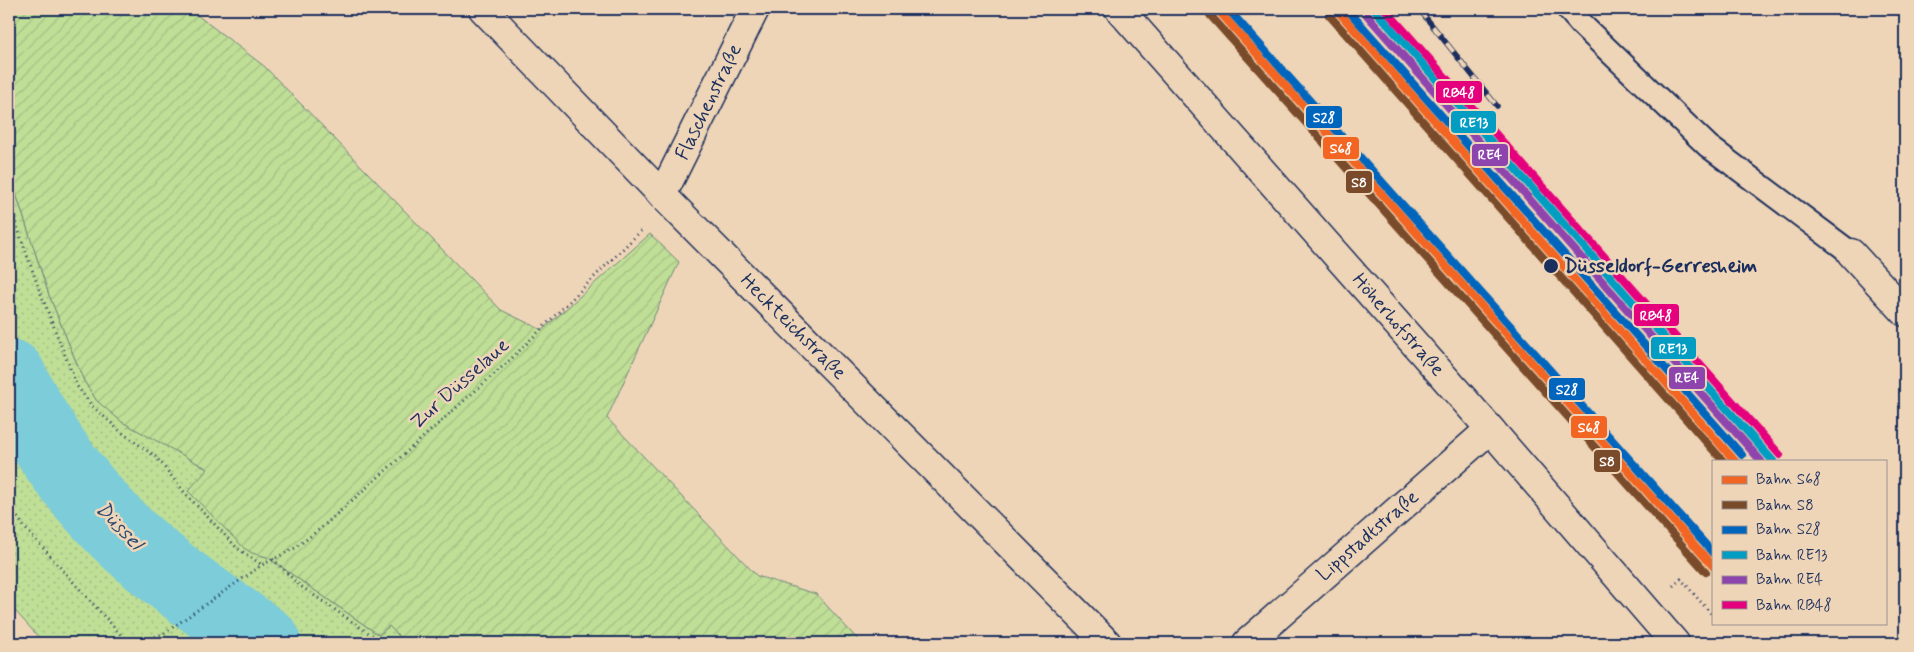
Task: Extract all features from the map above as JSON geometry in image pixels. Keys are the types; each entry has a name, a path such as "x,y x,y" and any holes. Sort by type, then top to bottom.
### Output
{"street":[{"name":"Heckteichstraße","path":"483,9 666,199 1107,643"},
{"name":"Flaschenstraße","path":"666,199 755,9"},
{"name":"Höherhofstraße","path":"1120,9 1490,429 1675,643"},
{"path":"1851,253 1905,312"},
{"name":"Lippstadtstraße","path":"1247,643 1490,429"}],"lane":[{"path":"1568,9 1581,24 1708,146 1851,253"}],"path":[{"name":"Zur Düsselaue","path":"136,643 163,634 256,569 295,548 320,529 504,365 568,304 666,199"},
{"path":"9,204 39,289 78,386 92,406 120,431 156,457 186,494 237,548 262,565"},
{"path":"9,505 25,528 128,643"},
{"path":"272,559 299,585 383,643"},
{"path":"1683,582 1712,615"}],"green space":[{"path":"9,9 189,9 264,66 501,310 542,330 650,234 679,262 607,418 757,576 816,594 861,643 406,643 389,626 379,635 267,557 252,553 244,548 188,491 208,469 122,422 97,401 84,381 49,295 9,172"},
{"path":"9,172 49,295 84,381 97,401 208,470 259,555 267,557 379,635 389,626 406,643 274,643 123,528 52,445 9,366"},
{"path":"9,385 51,459 125,546 256,643 44,643 9,604"}],"waterway":[{"name":"Düssel","path":"9,376 32,418 58,458 87,496 119,531 189,589 264,643"}],"railway":[{"path":"1419,9 1497,106"}],"rail line":[{"name":"S68","path":"1217,9 1712,565"},
{"name":"S28","path":"1228,9 1712,552"},
{"name":"S68","path":"1336,9 1734,460"},
{"name":"S28","path":"1347,9 1742,455"},
{"name":"RE13","path":"1374,9 1772,460"},
{"name":"RB48","path":"1385,9 1780,455"},
{"name":"S8","path":"1210,15 1706,572"},
{"name":"S8","path":"1329,15 1722,460"},
{"name":"RE4","path":"1367,15 1760,460"}],"place":[{"name":"Düsseldorf-Gerresheim","path":"1551,266"}]}
